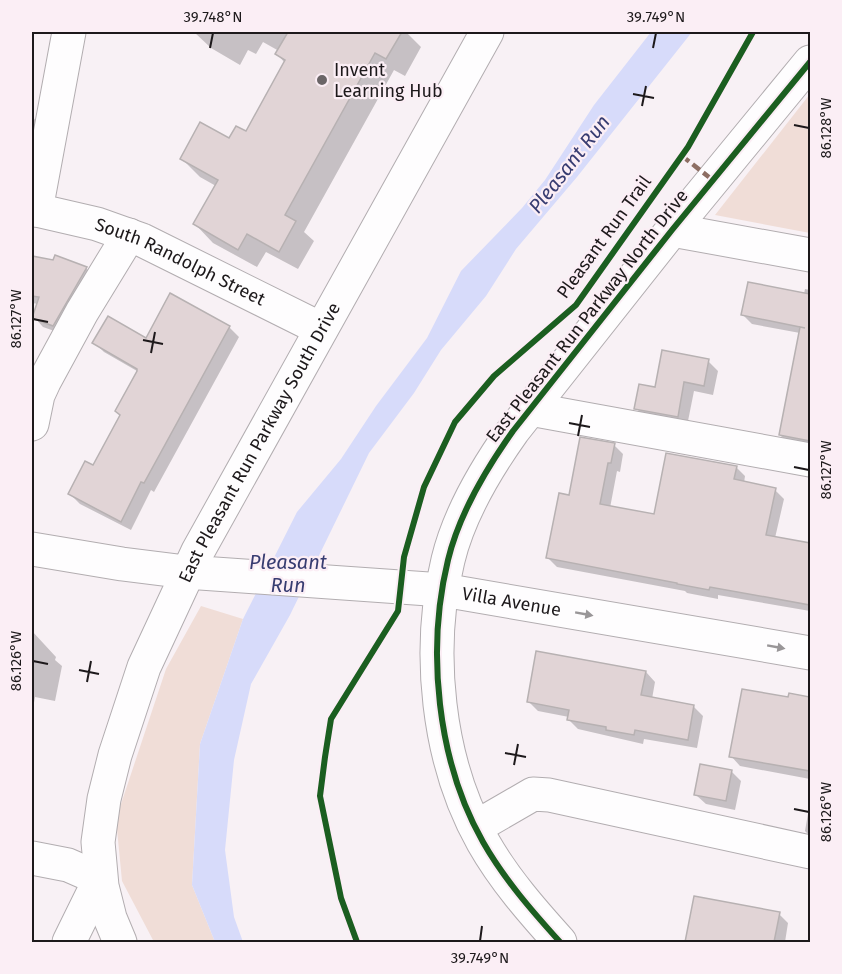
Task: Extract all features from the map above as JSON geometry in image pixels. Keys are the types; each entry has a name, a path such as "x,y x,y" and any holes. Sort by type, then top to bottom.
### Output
{"street":[{"path":"34,210 68,32"},
{"name":"East Pleasant Run Parkway South Drive","path":"120,942 106,904 100,879 99,828 122,729 144,667 202,573 321,329 487,32"},
{"name":"East Pleasant Run Parkway North Drive","path":"560,942 497,865 476,827 455,776 442,719 437,654 448,558 470,504 497,454 672,230 810,62"},
{"name":"South Randolph Street","path":"34,210 73,217 129,235 321,329"},
{"path":"672,230 810,255"},
{"path":"32,424 38,395 38,381 129,235"},
{"path":"530,409 810,460"},
{"name":"Villa Avenue","path":"32,549 122,564 202,573 443,590 810,653"},
{"path":"476,827 533,794 549,795 810,852"},
{"path":"32,858 68,865 100,879"},
{"name":"East Pleasant Run Parkway South Drive","path":"69,942 100,879"}],"shaded area":[{"path":"810,94 810,233 715,215"},
{"path":"201,606 243,619 200,744 192,885 215,942 154,942 122,881 116,819 166,669"}],"water":[{"name":"Pleasant Run","path":"651,32 692,32 577,177 516,249 486,296 441,350 414,393 369,453 290,615 251,684 234,760 225,850 234,917 243,942 215,942 192,885 200,744 243,619 297,512 341,459 376,406 427,338 461,271 522,208 545,180 594,105"}],"building":[{"path":"288,32 402,32 386,59 375,53 285,215 296,221 279,252 247,234 238,250 193,224 218,180 180,159 200,122 229,138 236,126 246,131 285,60 275,54"},
{"path":"55,255 87,267 53,326 32,318 39,297 32,296 32,256 53,260"},
{"path":"748,282 810,294 810,441 779,435 800,327 805,328 741,315"},
{"path":"170,293 230,326 144,483 141,482 121,522 68,494 85,461 93,465 120,415 115,411 137,371 92,343 108,316 146,338"},
{"path":"662,350 709,359 704,386 684,382 678,417 634,409 639,384 655,387"},
{"path":"580,437 615,443 611,463 608,463 600,504 654,514 666,453 737,466 734,479 776,488 766,535 810,543 810,605 710,587 709,590 546,558 559,493 569,495"},
{"path":"536,651 646,671 641,695 694,705 688,740 635,730 634,735 606,730 606,727 567,720 569,710 527,702"},
{"path":"742,689 788,697 789,693 810,697 810,771 729,757"},
{"path":"700,764 732,770 726,801 694,795"},
{"path":"694,896 780,912 774,942 685,942"}],"marked path":[{"path":"682,156 714,181"}],"cycle path":[{"name":"Pleasant Run Trail","path":"357,942 341,898 320,796 325,757 331,719 398,611 404,557 424,487 455,422 494,376 576,305 688,147 753,32"},
{"path":"560,942 519,894 491,856 467,810 455,776 446,741 437,667 441,595 448,560 466,509 513,431 672,230 810,62"}],"place":[{"name":"Invent Learning Hub","path":"322,80"}]}
